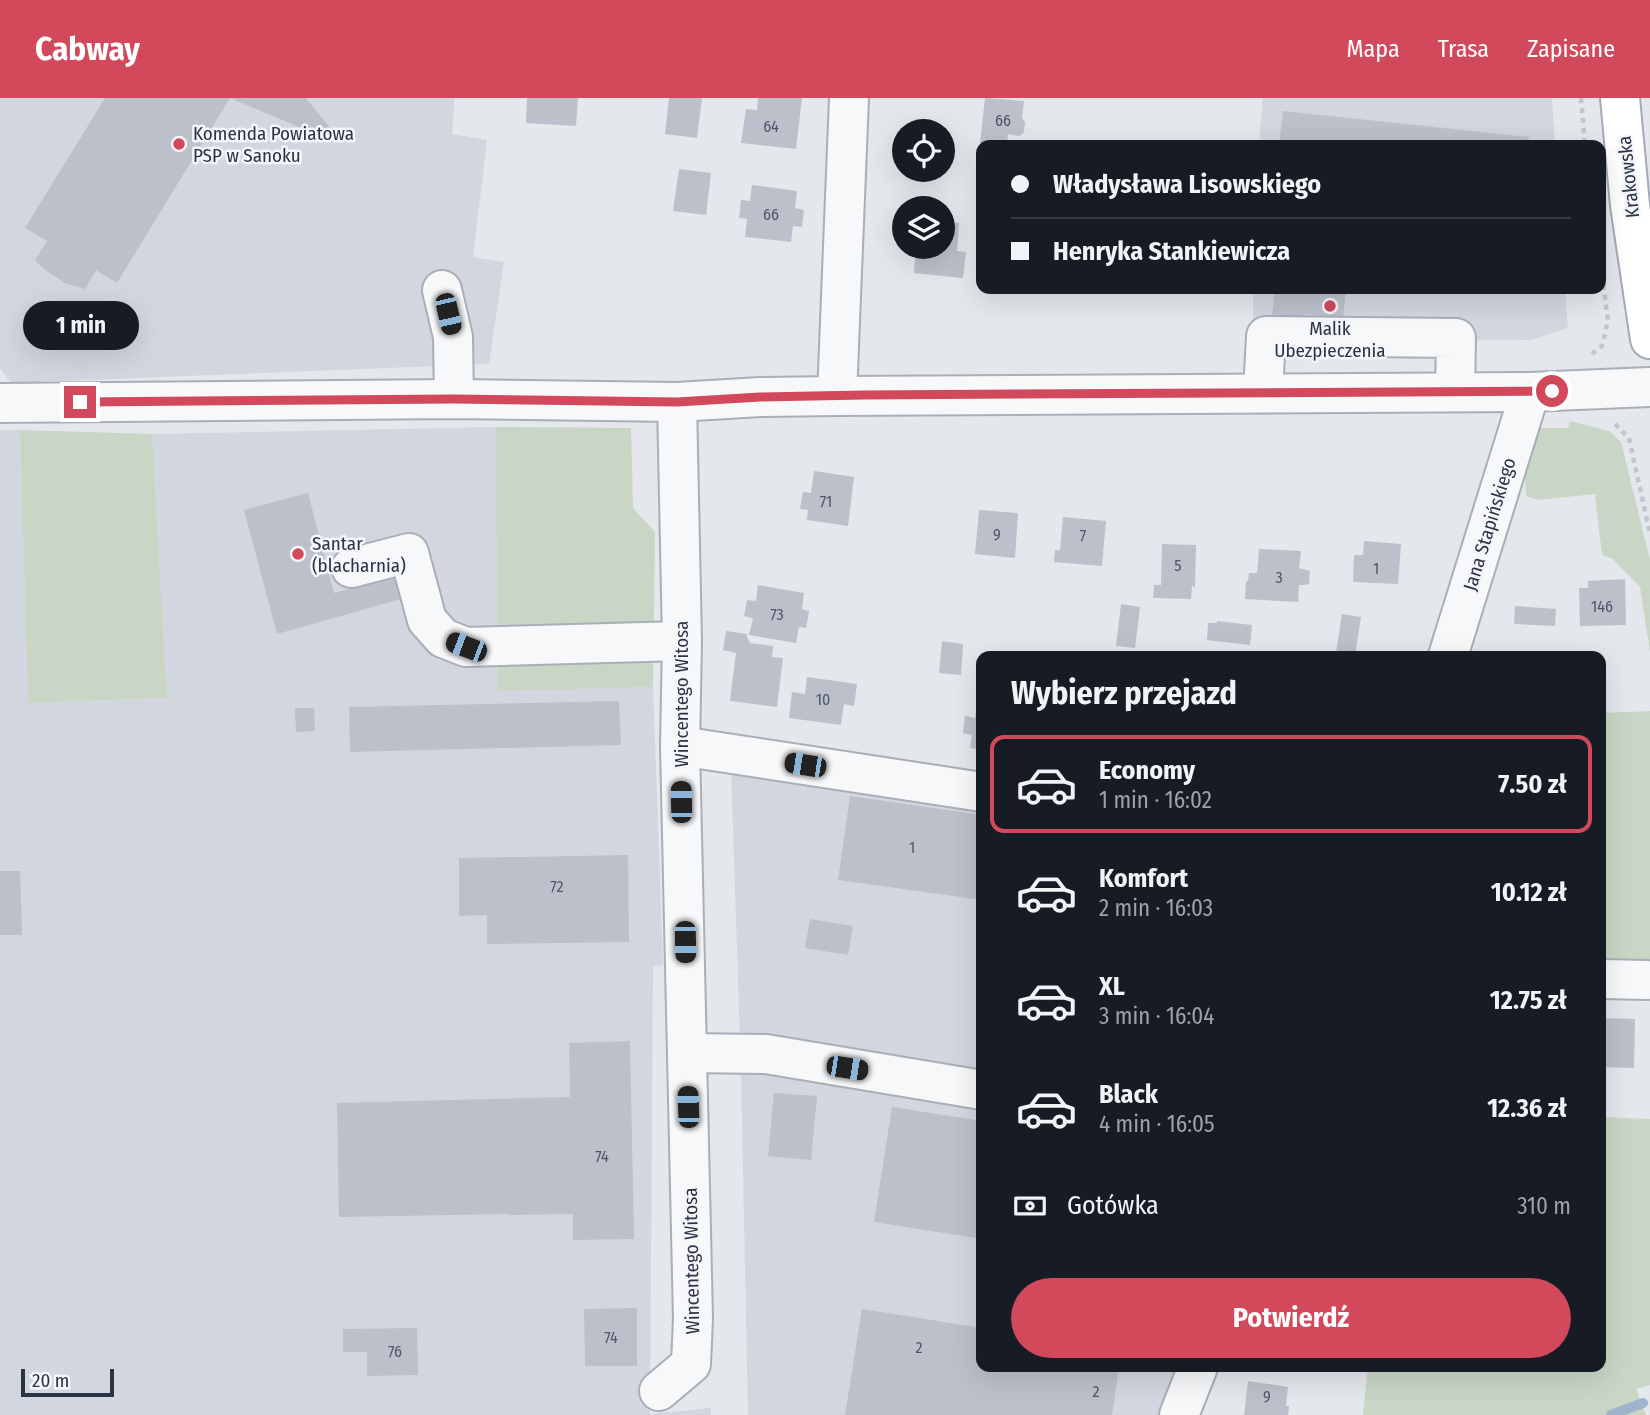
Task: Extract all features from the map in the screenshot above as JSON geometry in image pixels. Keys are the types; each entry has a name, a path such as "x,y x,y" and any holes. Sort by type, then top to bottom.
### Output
{"main road":[{"name":"Krakowska","path":"1620,98 1630,205 1650,339"}],"street":[{"path":"837,396 849,98"},
{"path":"442,290 453,337 454,399"},
{"path":"1263,392 1266,336 1456,338 1455,392"},
{"path":"0,403 454,399 677,402 760,397 1530,392 1650,387"},
{"name":"Jana Stapińskiego","path":"1450,651 1530,392"},
{"name":"Wincentego Witosa","path":"659,1391 691,1364 694,1319 680,746 682,641 677,402"},
{"path":"351,568 409,553 427,620 443,638 466,647 682,641"},
{"path":"680,746 976,791"},
{"path":"1606,979 1647,980"},
{"path":"687,1053 766,1054 976,1089"},
{"path":"1179,1415 1196,1372"}],"path":[{"path":"1581,98 1585,140"},
{"path":"1590,356 1602,346 1608,321 1604,294"},
{"path":"1615,424 1629,438 1650,534"}],"shaded area":[{"path":"0,98 455,98 452,134 487,140 473,257 504,262 489,364 11,383 0,368"},
{"path":"1263,98 1552,98 1555,140 1259,140"},
{"path":"1253,294 1565,294 1568,328 1531,340 1253,342"},
{"path":"495,427 498,690 653,687 663,965 653,966 650,1414 711,1408 711,1415 0,1415 0,430 20,430 28,703 167,698 152,434"},
{"path":"731,765 976,801 976,1372 1186,1372 1169,1415 748,1415"}],"green space":[{"path":"1570,421 1609,431 1621,442 1650,560 1650,652 1640,587 1613,559 1602,555 1595,494 1538,500 1526,496 1525,473 1539,428 1568,428"},
{"path":"495,427 631,428 633,508 655,532 653,687 498,691"},
{"path":"20,430 152,434 167,698 28,703"},
{"path":"1650,711 1650,969 1606,968 1606,713"},
{"path":"1606,1117 1650,1119 1650,1385 1636,1389 1646,1415 1363,1415 1367,1372 1606,1372"}],"building":[{"path":"105,98 230,98 117,283 96,270 85,289 65,283 35,260 47,241 25,228"},
{"path":"230,98 306,98 330,128 325,138"},
{"path":"527,98 578,98 576,126 526,123"},
{"path":"669,98 702,98 697,138 665,134"},
{"path":"758,98 802,98 796,149 741,143 746,109 757,110"},
{"path":"985,98 1024,101 1024,132 1020,136 1008,134 1007,140 980,140"},
{"path":"1283,111 1529,137 1529,140 1280,140"},
{"path":"679,169 711,173 706,215 673,211"},
{"path":"752,185 797,191 795,208 804,210 802,227 793,226 791,242 745,237 747,219 739,218 741,200 750,201"},
{"path":"955,222 959,223 957,251 966,252 963,278 914,273 915,259 955,259"},
{"path":"1274,294 1345,294 1343,318 1305,314 1305,319 1272,315"},
{"path":"814,471 854,477 848,526 807,520 808,510 800,509 803,492 811,493"},
{"path":"308,493 334,593 402,575 408,597 277,634 244,510"},
{"path":"979,510 1018,513 1015,558 975,554"},
{"path":"1063,517 1106,521 1102,566 1054,562 1055,550 1060,550"},
{"path":"1364,541 1401,544 1398,584 1353,582 1354,555 1363,555"},
{"path":"1162,544 1196,545 1195,587 1192,586 1191,599 1153,598 1154,585 1161,585"},
{"path":"1259,549 1301,551 1299,568 1310,571 1309,584 1299,585 1298,602 1245,599 1249,573 1257,573"},
{"path":"1625,579 1626,625 1580,626 1579,588 1588,588 1588,581"},
{"path":"758,585 804,593 802,609 809,611 806,628 799,627 796,643 749,635 753,618 744,616 747,600 756,601"},
{"path":"1121,604 1140,607 1135,648 1116,646"},
{"path":"1515,606 1556,609 1555,626 1514,624"},
{"path":"1342,614 1361,617 1356,651 1336,651"},
{"path":"1217,621 1252,625 1250,645 1207,640 1208,623"},
{"path":"726,631 747,634 750,643 773,646 772,657 783,658 777,707 730,701 736,653 723,650"},
{"path":"942,641 963,644 961,675 939,673"},
{"path":"807,677 857,684 854,706 844,704 841,725 789,718 792,692 805,694"},
{"path":"619,701 621,745 350,752 349,707"},
{"path":"295,708 314,708 315,731 296,732"},
{"path":"976,711 976,749 970,748 972,735 963,733 965,716 975,718"},
{"path":"850,796 976,814 976,899 838,880"},
{"path":"628,855 629,942 487,944 487,915 459,916 459,858"},
{"path":"0,871 20,871 22,935 0,935"},
{"path":"810,919 853,926 848,955 805,948"},
{"path":"1606,1018 1635,1019 1634,1068 1606,1067"},
{"path":"630,1041 634,1239 573,1240 573,1214 339,1217 337,1103 570,1097 569,1043"},
{"path":"774,1093 817,1096 811,1160 768,1156"},
{"path":"892,1107 976,1120 976,1238 874,1222"},
{"path":"637,1308 637,1366 585,1366 584,1309"},
{"path":"862,1309 976,1327 976,1372 1118,1372 1112,1415 845,1415"},
{"path":"417,1328 418,1375 367,1376 367,1352 343,1352 343,1329"},
{"path":"1248,1381 1288,1387 1288,1415 1244,1415"}],"waterway":[{"path":"1611,1415 1643,1403"}],"place":[{"name":"Komenda Powiatowa PSP w Sanoku","path":"179,144"},
{"name":"Malik Ubezpieczenia","path":"1330,306"},
{"name":"Santar (blacharnia)","path":"298,554"}],"route":[{"path":"80,402 454,399 677,402 864,395 1552,391"}]}
